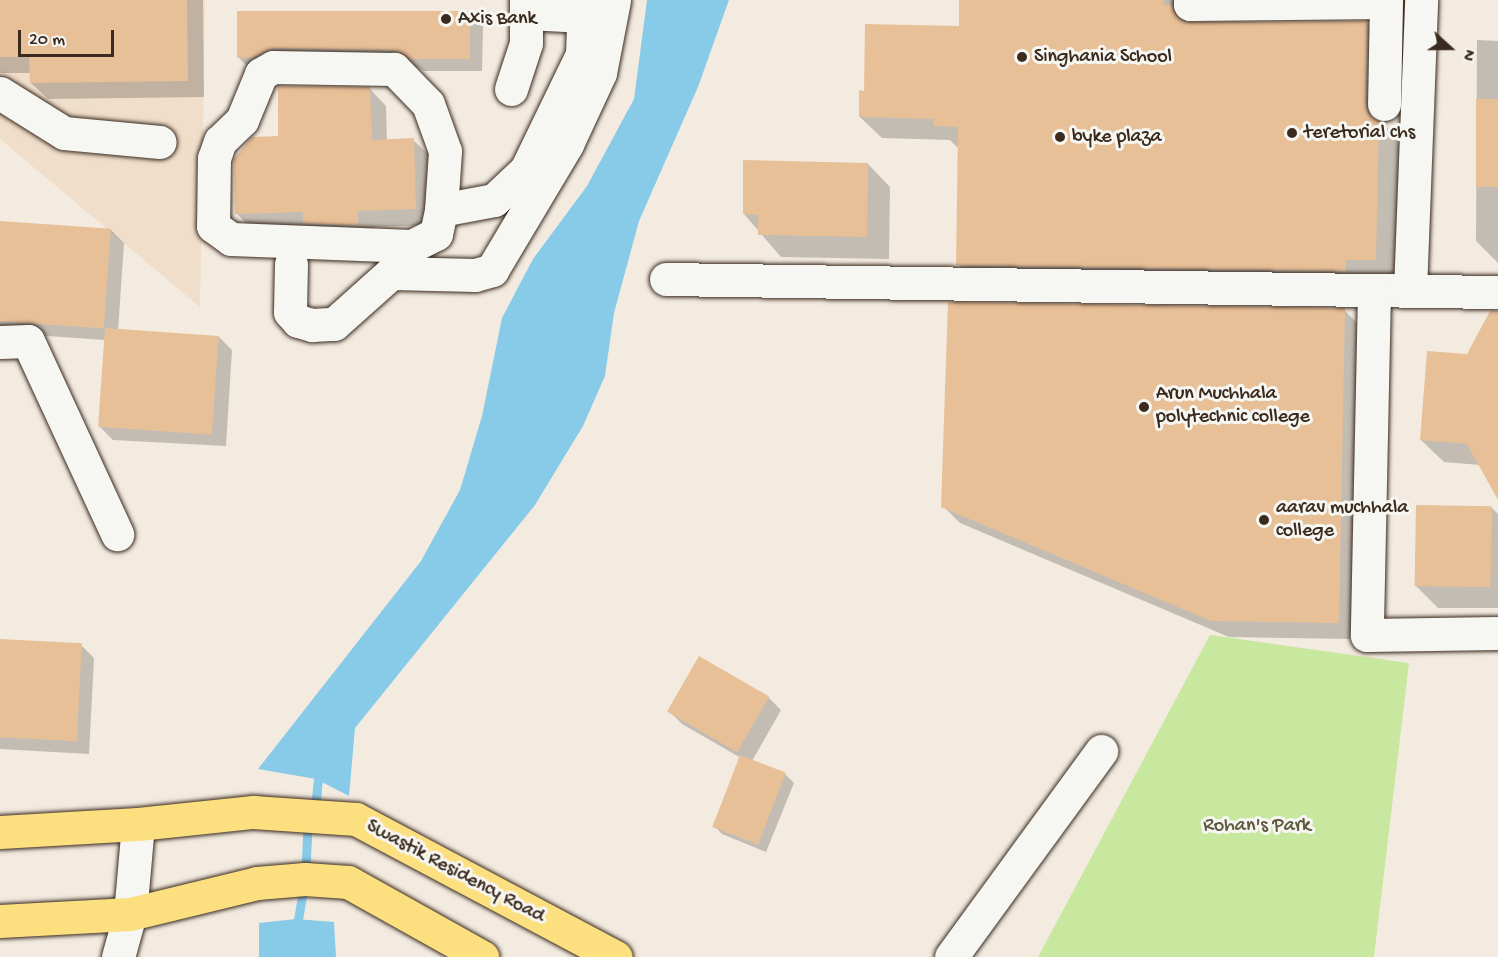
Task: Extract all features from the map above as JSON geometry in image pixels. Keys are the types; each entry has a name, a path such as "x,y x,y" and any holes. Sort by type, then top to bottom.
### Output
{"main road":[{"name":"Swastik Residency Road","path":"0,832 138,824 253,812 356,819 616,957"},
{"path":"0,921 130,914 257,883 305,879 348,882 482,957"}],"street":[{"path":"291,264 290,312 298,321 312,325 334,324 391,273 475,275 492,270 567,144 600,73 614,0"},
{"path":"1190,0 1190,4 1386,2 1384,104"},
{"path":"1410,291 1421,0"},
{"path":"441,210 495,200 525,170 582,54 584,8 526,7 526,44 511,89"},
{"path":"273,68 394,69 428,104 445,151 441,210 436,234 412,246 231,239 213,226 214,158 220,141 242,120 261,74 273,68"},
{"path":"0,93 64,133 160,142"},
{"path":"666,279 1498,292"},
{"path":"1374,291 1366,635 1498,633"},
{"path":"0,342 28,341 117,534"},
{"path":"951,957 1101,751"},
{"path":"118,957 130,914 138,824"}],"shaded area":[{"path":"0,0 205,0 200,307 0,139"}],"green space":[{"name":"Rohan's Park","path":"1210,635 1409,663 1374,957 1038,957"}],"water":[{"path":"647,0 729,0 698,87 639,221 614,313 605,376 583,426 535,505 355,728 349,796 316,779 258,769 421,561 460,490 482,416 502,318 533,259 587,186 634,99"},
{"path":"296,919 334,922 336,957 259,957 259,923"}],"building":[{"path":"0,0 187,0 188,81 30,83 29,57 0,57"},
{"path":"959,0 1164,0 1163,5 1171,5 1180,20 1190,23 1367,21 1365,104 1368,114 1379,121 1376,260 1346,260 1346,271 956,265 958,127 934,126 934,119 859,117 859,90 864,91 865,24 959,26"},
{"path":"237,11 470,11 470,59 410,59 394,50 273,48 251,58 237,58"},
{"path":"278,86 370,87 372,140 414,138 416,209 358,211 358,225 303,223 303,212 235,214 234,159 252,137 278,136"},
{"path":"1476,99 1498,99 1498,187 1476,187"},
{"path":"743,160 868,163 867,237 758,235 758,215 743,214"},
{"path":"0,221 111,229 104,328 0,321"},
{"name":"Arun Muchhala polytechnic college","path":"948,302 1345,308 1339,623 1211,621 941,507"},
{"path":"1490,311 1498,311 1498,500 1467,444 1420,440 1427,351 1467,354"},
{"path":"105,328 219,336 212,435 98,427"},
{"path":"1416,505 1492,506 1491,587 1415,586"},
{"path":"0,639 82,643 77,741 0,737"},
{"path":"699,656 769,696 737,752 667,711"},
{"path":"740,755 786,773 758,844 712,827"}],"waterway":[{"path":"296,931 305,879 308,815 316,798 319,768"}],"place":[{"name":"Axis Bank","path":"446,19"},
{"name":"Singhania School","path":"1022,57"},
{"name":"teretorial chs","path":"1292,133"},
{"name":"byke plaza","path":"1060,137"},
{"name":"Arun Muchhala polytechnic college","path":"1144,407"},
{"name":"aarav muchhala college","path":"1264,520"}]}
